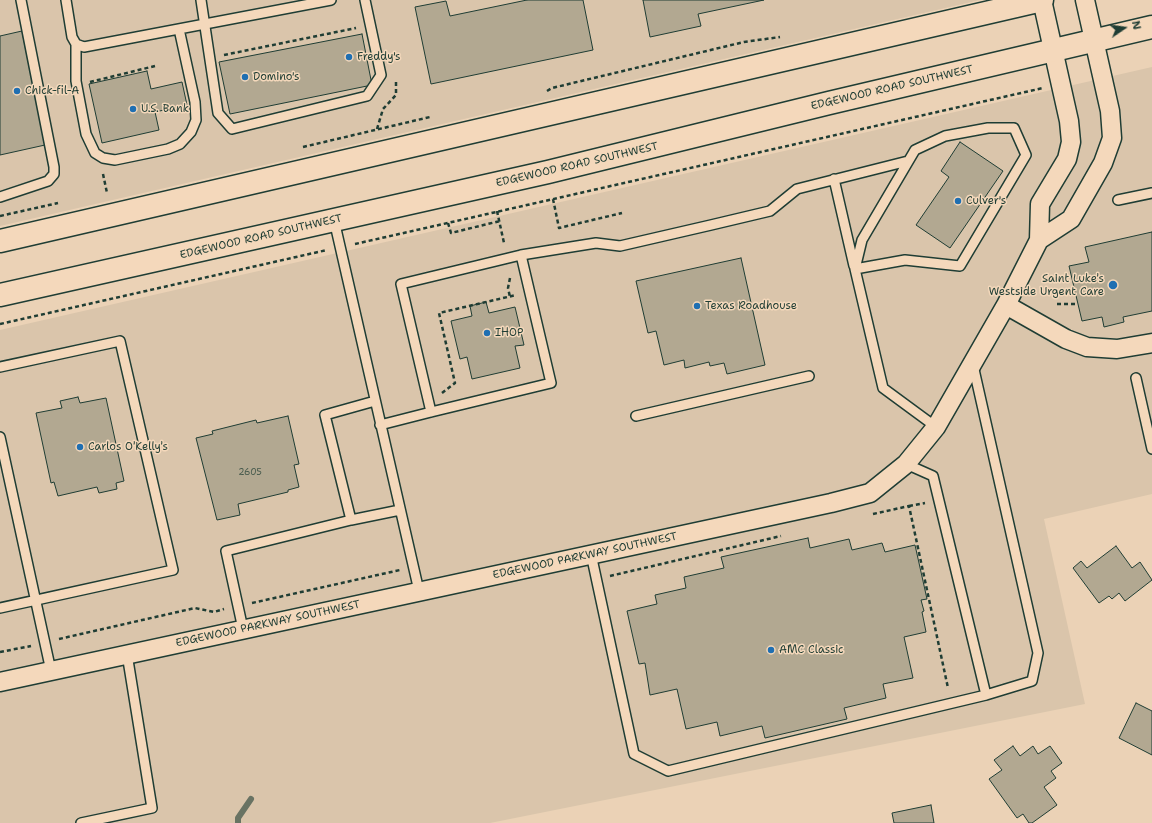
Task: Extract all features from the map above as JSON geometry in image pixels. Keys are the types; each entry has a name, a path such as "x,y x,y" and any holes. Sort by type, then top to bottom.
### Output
{"main road":[{"path":"0,240 1042,0"},
{"name":"EDGEWOOD ROAD SOUTHWEST","path":"0,295 548,172 1152,26"}],"street":[{"name":"EDGEWOOD PARKWAY SOUTHWEST","path":"0,682 831,503 870,492 906,464 936,427 1006,305 1039,240 1040,204 1067,159 1071,142 1069,120 1042,0"},
{"name":"EDGEWOOD PARKWAY SOUTHWEST","path":"1039,240 1071,219 1103,163 1112,138 1110,111 1093,41 1085,0"},
{"path":"1006,305 1066,339 1087,347 1117,349 1152,343"}],"lane":[{"path":"0,197 48,181 54,174 54,167 21,0"},
{"path":"66,0 72,37 76,44 76,81 86,134 95,153 115,160 168,149 180,144 191,132 196,120 195,102 179,29"},
{"path":"201,0 218,113 232,129 367,96 381,75 365,0"},
{"path":"76,44 84,47 332,0"},
{"path":"988,128 1014,128 1026,155 960,266 905,260 855,270 862,240 915,150 945,136 988,128"},
{"path":"431,412 401,284 521,255 596,243 620,246 770,211 798,189 908,161"},
{"path":"834,179 883,388 936,427"},
{"path":"1118,200 1152,193"},
{"path":"334,220 419,591"},
{"path":"380,425 551,383 521,255"},
{"path":"0,367 120,341 173,570 0,608"},
{"path":"591,554 634,754 668,771 951,704 1032,681 1038,653 973,363"},
{"path":"636,416 809,376"},
{"path":"1136,378 1152,449"},
{"path":"351,520 325,415 375,401"},
{"path":"0,437 51,671"},
{"path":"906,464 933,476 986,695"},
{"path":"244,629 226,551 351,520 400,510"},
{"path":"81,823 152,808 127,654"}],"path":[{"path":"224,55 370,25"},
{"path":"84,83 155,66"},
{"path":"377,129 383,109 396,95 396,79"},
{"path":"0,324 1045,87"},
{"path":"100,156 107,193"},
{"path":"553,199 559,228 622,214"},
{"path":"448,223 451,233 500,221 497,211"},
{"path":"429,402 455,383 439,313 518,294"},
{"path":"1057,304 1078,304"},
{"path":"871,515 909,506 951,704"},
{"path":"596,579 787,534"},
{"path":"0,652 195,608 214,612 414,567"}],"shaded area":[{"path":"0,0 980,0 0,226"},
{"path":"1152,67 1152,494 1044,519 1085,704 490,823 0,823 0,330"}],"building":[{"path":"527,0 583,0 593,50 431,84 415,7 446,1 450,16"},
{"path":"643,0 764,0 698,14 701,26 650,37"},
{"name":"Chick-fil-A","path":"22,31 45,145 0,155 0,36"},
{"path":"362,34 372,85 230,114 219,62"},
{"name":"U.S. Bank","path":"147,71 151,89 182,82 187,105 155,112 159,130 102,143 89,84"},
{"name":"Culver's","path":"960,142 1003,171 950,248 916,225 949,177 941,171"},
{"name":"Saint Luke's Westside Urgent Care","path":"1152,232 1152,311 1123,317 1124,322 1104,327 1102,317 1082,321 1069,266 1089,262 1085,247"},
{"name":"Texas Roadhouse","path":"741,258 765,365 727,374 724,363 710,366 709,362 685,368 684,360 664,365 656,331 648,333 636,281"},
{"name":"IHOP","path":"486,302 489,313 515,307 524,345 515,346 520,368 472,379 467,357 460,359 451,321 472,316 470,306"},
{"name":"Carlos O'Kelly's","path":"78,397 80,403 106,398 124,481 116,483 117,489 99,493 97,487 58,496 54,482 51,483 36,413 62,408 60,401"},
{"path":"288,416 299,464 294,465 299,487 288,490 288,492 238,504 240,515 217,520 196,438 213,434 212,431 256,420 257,423"},
{"name":"AMC Classic","path":"808,538 810,548 849,539 852,550 882,543 885,552 915,545 927,599 921,600 924,611 922,612 926,632 904,637 913,678 883,684 886,698 844,708 847,719 765,738 762,726 720,736 717,722 686,729 677,689 650,695 645,663 639,664 627,611 657,604 655,595 686,588 684,577 724,568 721,557"},
{"path":"1116,546 1132,568 1140,562 1152,580 1125,601 1119,593 1112,599 1109,596 1099,603 1073,568 1081,561 1087,568"},
{"path":"1136,703 1152,711 1152,755 1119,738"},
{"path":"1013,746 1020,756 1033,746 1038,754 1050,746 1062,763 1051,771 1056,778 1044,787 1057,805 1032,823 1029,823 1023,814 1017,818 989,779 1002,770 994,760"},
{"path":"931,805 934,823 894,823 892,813"}],"waterway":[{"path":"238,823 238,818 251,799"}],"place":[{"name":"Freddy's","path":"349,57"},
{"name":"Domino's","path":"245,77"},
{"name":"Chick-fil-A","path":"17,91"},
{"name":"U.S. Bank","path":"133,109"},
{"name":"Culver's","path":"958,201"},
{"name":"Saint Luke's Westside Urgent Care","path":"1113,285"},
{"name":"Texas Roadhouse","path":"697,306"},
{"name":"IHOP","path":"487,333"},
{"name":"Carlos O'Kelly's","path":"80,447"},
{"name":"AMC Classic","path":"771,650"}]}
